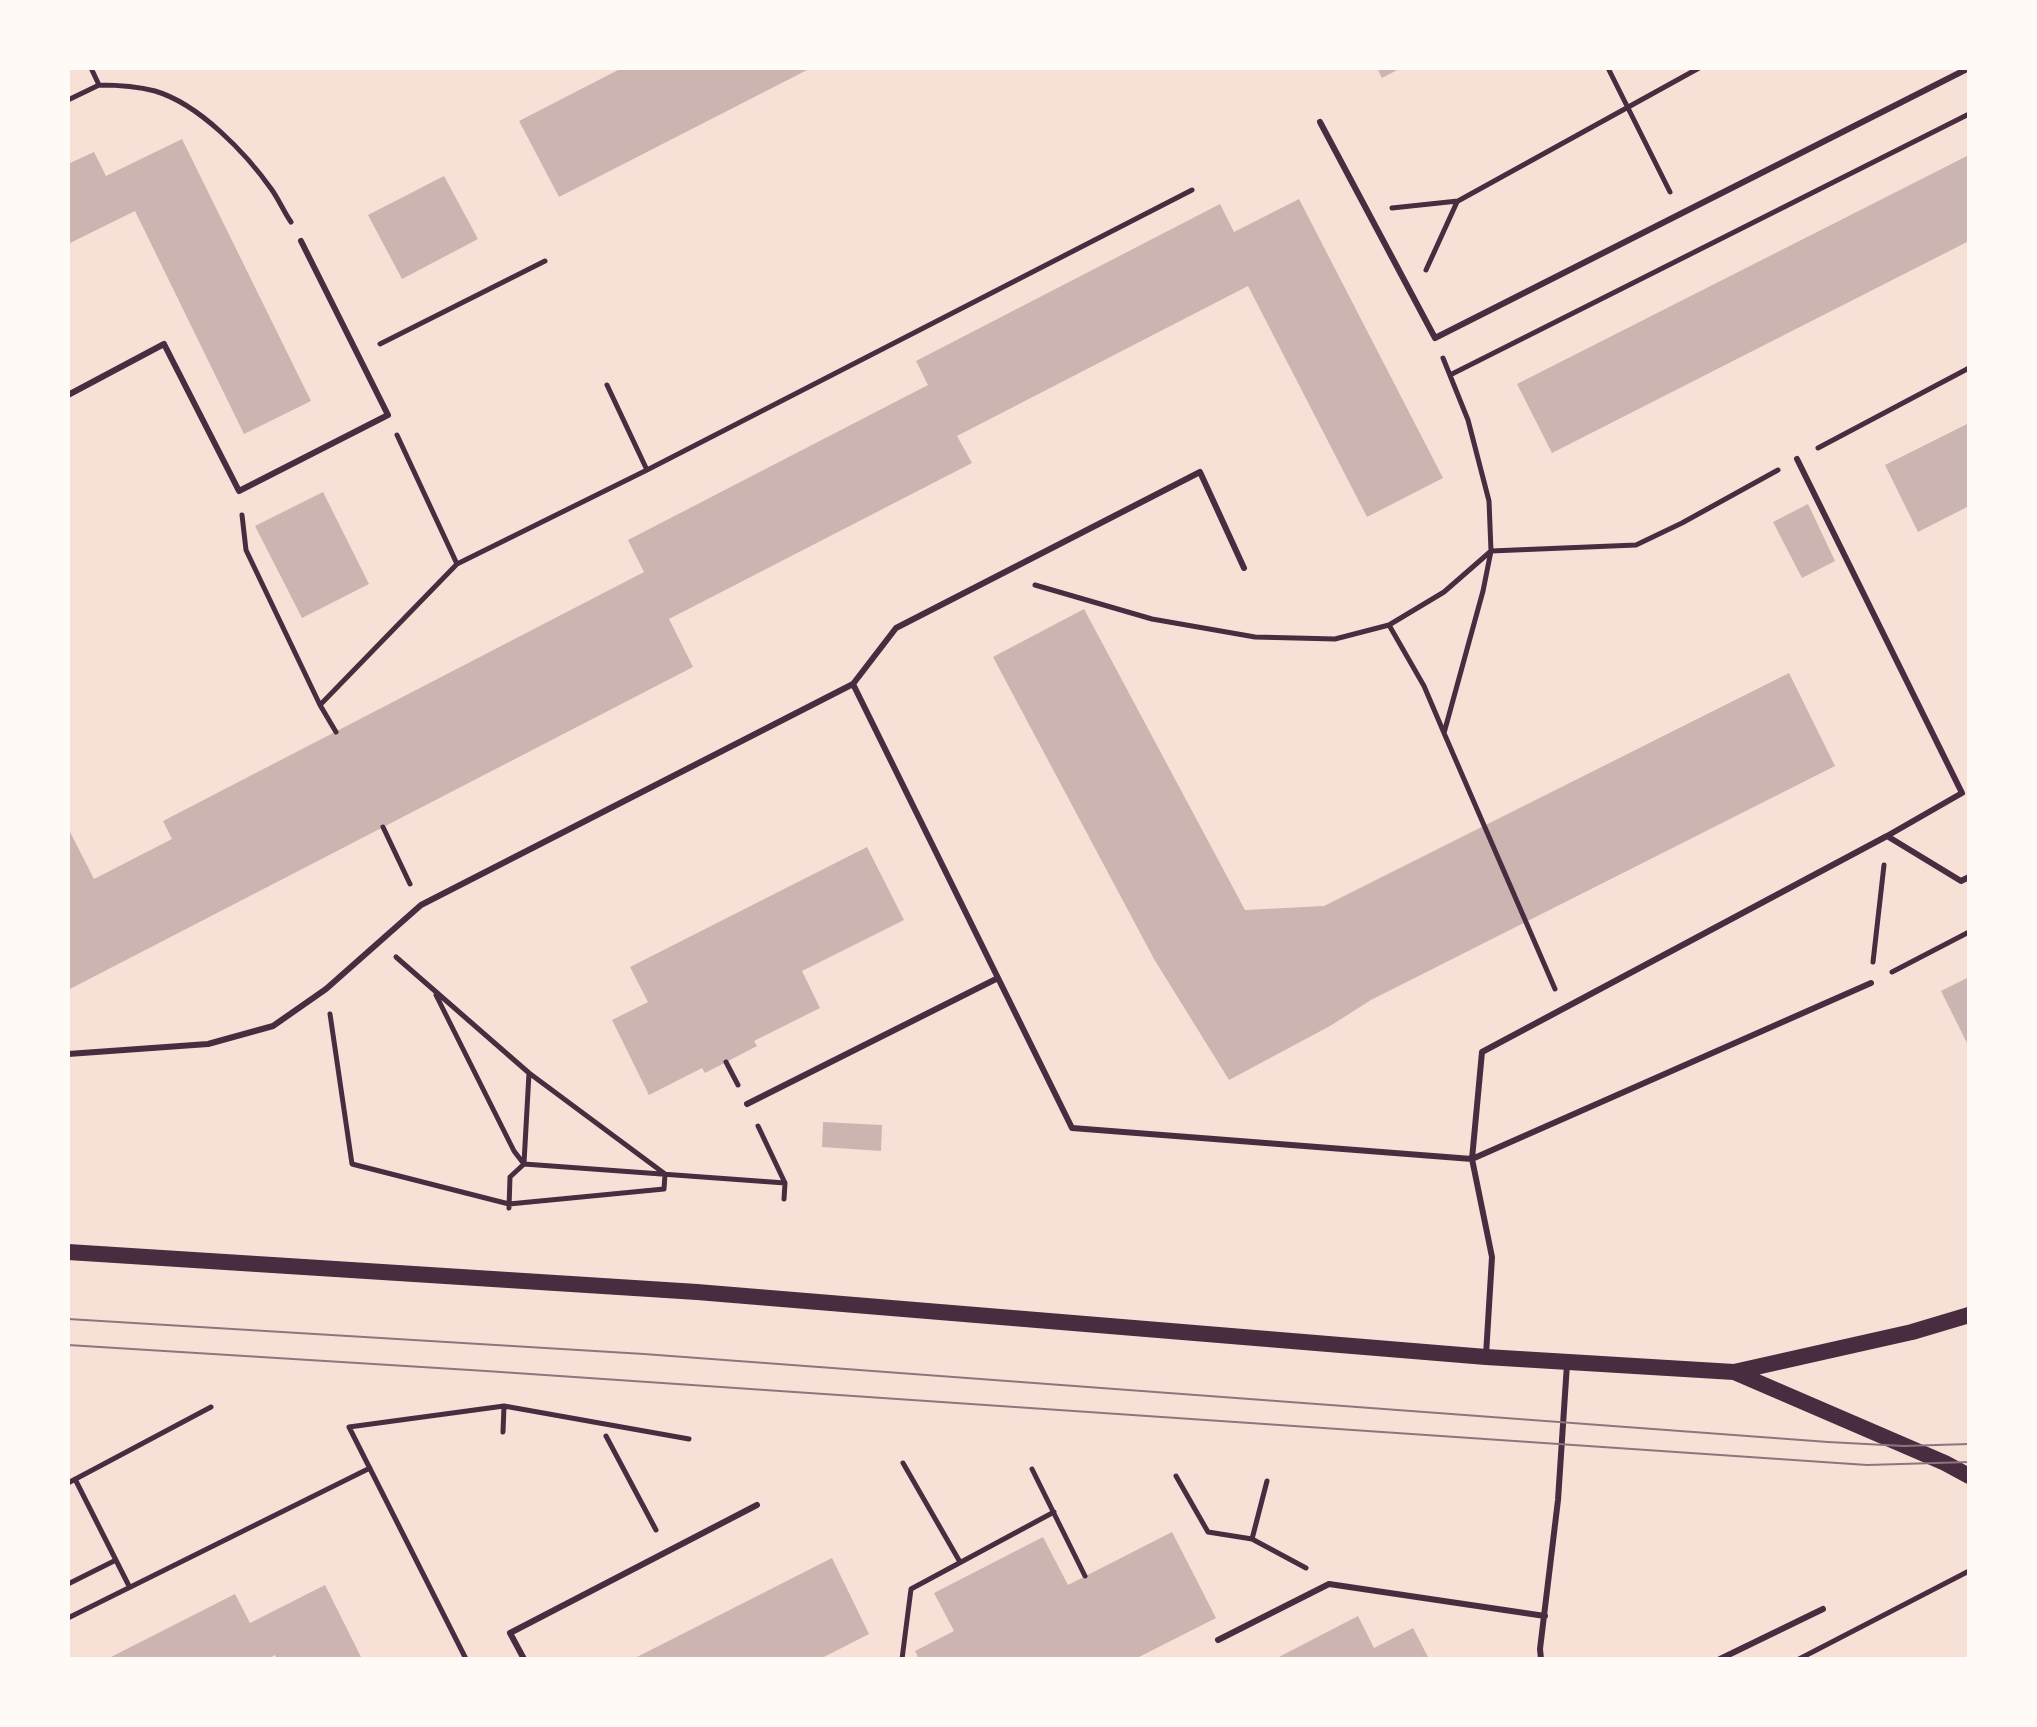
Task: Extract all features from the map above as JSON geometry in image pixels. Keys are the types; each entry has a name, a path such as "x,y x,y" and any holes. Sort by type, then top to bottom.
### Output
{"main road":[{"path":"68,1252 697,1292 1486,1357 1734,1372 1912,1332 1969,1315"},
{"path":"1734,1372 1969,1476"}],"lane":[{"path":"1320,122 1435,338 1969,68"},
{"path":"68,395 164,344 239,491 388,415 301,241"},
{"path":"1486,1357 1492,1257 1472,1159 1482,1052 1962,793 1797,459"},
{"path":"68,1054 208,1044 273,1026 326,989 421,905 853,684 896,628 1200,472 1244,568"},
{"path":"853,684 1072,1128 1472,1159 1871,983"},
{"path":"1887,836 1961,881 1969,877"},
{"path":"747,1104 998,978"},
{"path":"1541,1659 1558,1500 1567,1362"},
{"path":"524,1659 510,1633 757,1505"},
{"path":"1218,1640 1329,1584 1545,1616"},
{"path":"1720,1659 1823,1609"}],"path":[{"path":"91,68 99,85"},
{"path":"1608,68 1699,250"},
{"path":"1367,210 1458,201 1699,68"},
{"path":"68,100 99,85 129,85 158,92 201,114 236,147 272,191 301,241"},
{"path":"1450,375 1969,114"},
{"path":"320,705 457,564 1192,190"},
{"path":"1413,298 1458,201"},
{"path":"358,356 545,261"},
{"path":"1435,338 1468,420 1489,501 1491,551 1444,733"},
{"path":"1000,574 1152,619 1255,637 1335,639 1389,625 1444,592 1491,551 1636,545 1969,368"},
{"path":"607,385 647,470"},
{"path":"388,415 457,564"},
{"path":"239,491 246,550 336,732"},
{"path":"1389,625 1424,686 1563,1009"},
{"path":"383,827 421,905"},
{"path":"1871,983 1887,836"},
{"path":"1871,983 1969,932"},
{"path":"379,942 529,1073 665,1174"},
{"path":"326,989 352,1164 509,1206 664,1189 665,1174"},
{"path":"434,990 514,1151 524,1164 785,1183"},
{"path":"726,1062 785,1183 784,1199"},
{"path":"509,1206 510,1177 524,1164 529,1073"},
{"path":"503,1432 504,1406"},
{"path":"466,1659 349,1427 504,1406 689,1439"},
{"path":"68,1483 211,1407"},
{"path":"606,1436 667,1552"},
{"path":"903,1463 960,1562"},
{"path":"68,1618 370,1468"},
{"path":"1032,1469 1085,1576"},
{"path":"1176,1476 1208,1532 1252,1539 1338,1585"},
{"path":"75,1479 129,1586"},
{"path":"1252,1539 1267,1481"},
{"path":"902,1659 911,1589 1054,1512"},
{"path":"68,1584 116,1560"},
{"path":"1799,1659 1969,1571"}],"building":[{"path":"622,68 811,68 559,197 519,121"},
{"path":"1377,68 1401,68 1382,78"},
{"path":"182,139 311,401 244,434 135,211 68,244 68,164 94,152 106,176"},
{"path":"1969,155 1969,241 1552,453 1517,384"},
{"path":"444,176 478,239 402,279 368,215"},
{"path":"1299,199 1443,478 1367,517 1248,286 957,436 972,463 669,619 693,667 68,990 68,828 94,879 172,839 163,821 644,572 628,540 928,385 916,361 1220,204 1234,232"},
{"path":"1969,423 1969,506 1918,532 1885,465"},
{"path":"323,492 369,584 302,618 255,526"},
{"path":"1808,504 1835,561 1802,578 1773,522"},
{"path":"1084,609 1245,910 1324,906 1789,673 1835,766 1371,1000 1330,1026 1229,1080 1154,959 993,657"},
{"path":"867,847 904,920 802,971 820,1008 754,1041 757,1046 705,1073 702,1068 649,1095 612,1020 648,1002 630,967"},
{"path":"1969,977 1969,1047 1941,991"},
{"path":"823,1122 882,1125 881,1151 822,1147"},
{"path":"1172,1532 1216,1618 1135,1659 919,1659 915,1651 954,1631 934,1593 1043,1537 1068,1585"},
{"path":"832,1558 869,1634 820,1659 633,1659"},
{"path":"325,1585 362,1659 277,1659 275,1655 268,1659 107,1659 235,1594 250,1623"},
{"path":"1358,1616 1374,1648 1413,1628 1429,1659 1275,1659"}],"tram line":[{"path":"68,1319 644,1354 1828,1442 1904,1446 1969,1444"},
{"path":"68,1345 1867,1465 1969,1462"}]}
